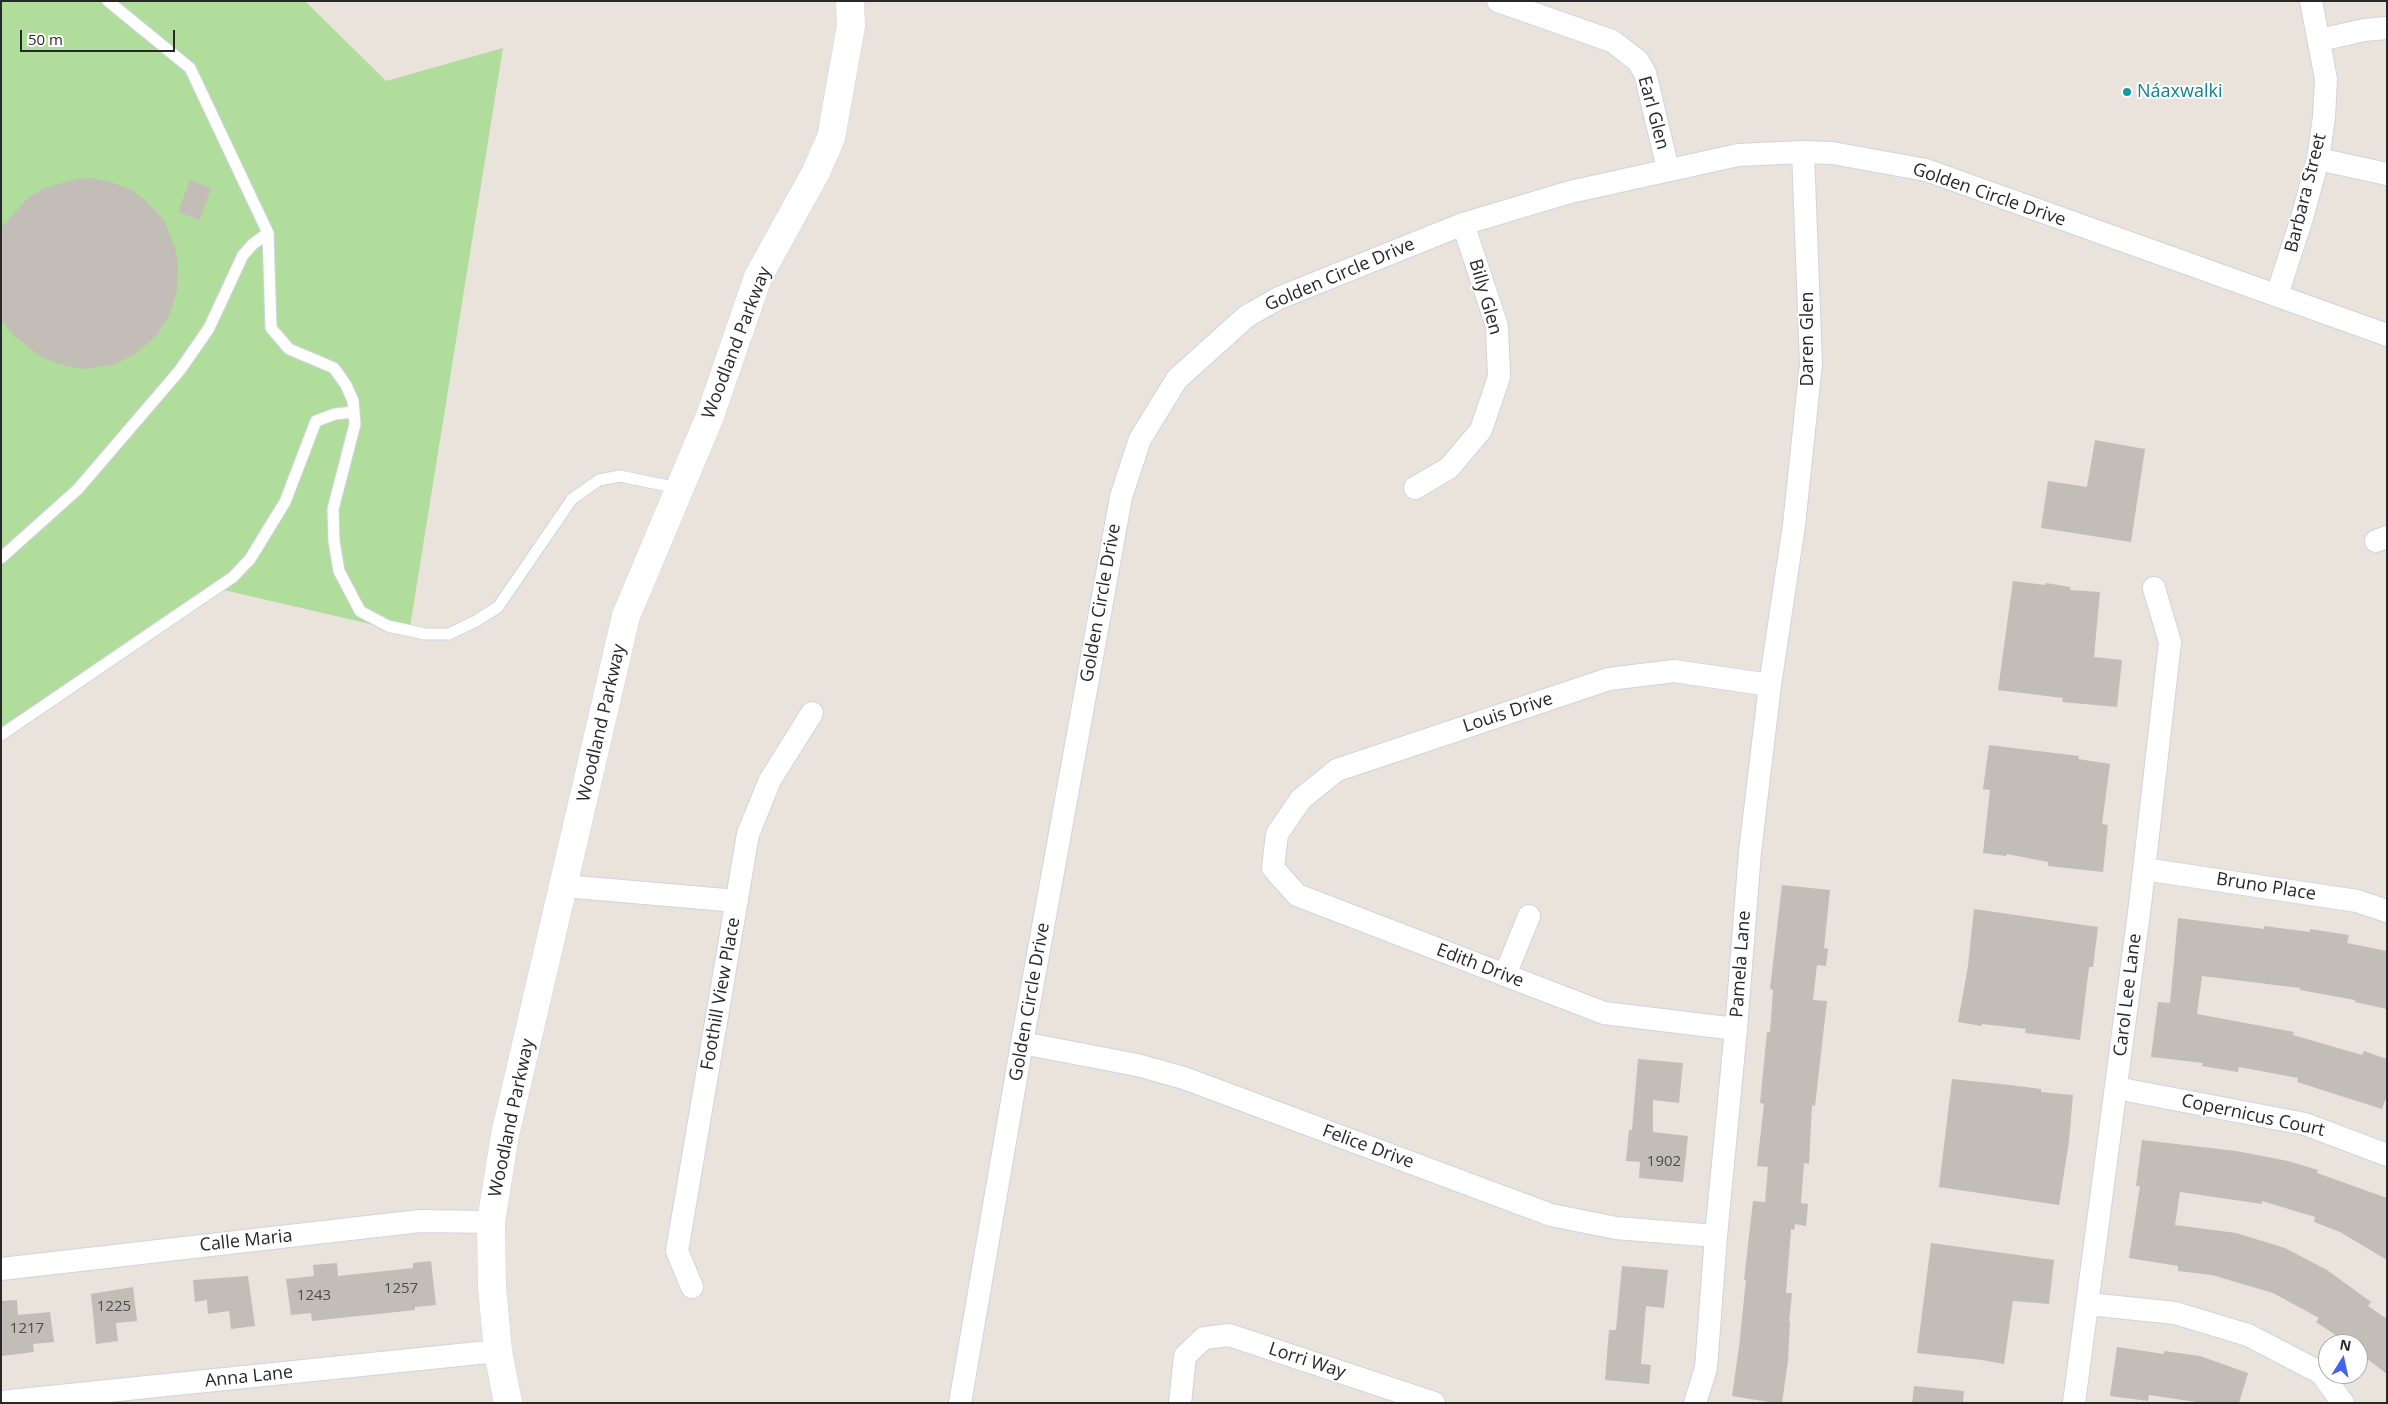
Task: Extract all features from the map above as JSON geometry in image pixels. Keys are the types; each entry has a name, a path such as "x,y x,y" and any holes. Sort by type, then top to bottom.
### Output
{"street":[{"name":"Woodland Parkway","path":"508,1403 498,1351 492,1287 492,1222 505,1135 626,616 678,488 710,416 758,277 816,172 831,138 851,26 850,1"},
{"name":"Earl Glen","path":"1498,1 1612,40 1638,61 1645,73 1668,169"},
{"name":"Barbara Street","path":"2277,295 2302,218 2318,159 2324,117 2326,79 2311,1"},
{"path":"2320,40 2364,30 2387,28"},
{"name":"Daren Glen","path":"1794,525 1811,364 1804,152"},
{"name":"Golden Circle Drive","path":"960,1403 1022,1043 1121,497 1140,439 1177,379 1247,316 1279,298 1463,224 1570,192 1738,155 1832,152 1926,170 2387,336"},
{"path":"2318,159 2387,174"},
{"name":"Billy Glen","path":"1415,488 1449,468 1481,430 1499,377 1497,326 1463,224"},
{"name":"Pamela Lane","path":"1696,1403 1706,1368 1750,852 1770,685 1794,525"},
{"name":"Carol Lee Lane","path":"2074,1403 2144,869 2170,642 2154,588"},
{"name":"Louis Drive","path":"1277,834 1301,799 1337,770 1610,680 1674,671 1770,685"},
{"name":"Foothill View Place","path":"692,1286 677,1251 748,834 770,780 812,714"},
{"name":"Edith Drive","path":"1277,834 1273,868 1297,895 1604,1014 1736,1029"},
{"name":"Bruno Place","path":"2144,869 2357,901 2387,911"},
{"path":"564,886 737,901"},
{"path":"1505,975 1529,916"},
{"name":"Felice Drive","path":"1022,1043 1137,1065 1184,1078 1551,1215 1616,1228 1716,1236"},
{"name":"Copernicus Court","path":"2116,1088 2306,1124 2387,1155"},
{"name":"Calle Maria","path":"1,1269 420,1222 492,1222"},
{"path":"2088,1304 2175,1313 2248,1334 2321,1373 2343,1403"},
{"name":"Lorri Way","path":"1180,1403 1185,1356 1204,1338 1229,1335 1434,1403"},
{"name":"Anna Lane","path":"1,1402 498,1351"}],"lane":[{"path":"108,1 190,68 268,233 271,328 289,349 334,368 350,392 353,400 355,424 334,509 334,541 338,563 348,591 360,611 388,626 425,634 449,634 476,621 498,607 572,499 598,480 620,476 678,488"},
{"path":"1,558 78,488 180,370 210,328 243,256 253,244 268,233"},
{"path":"1,735 233,577 250,559 285,502 316,421 335,414 354,412"}],"green space":[{"path":"1,1 305,1 386,81 503,48 409,633 215,588 1,736"}],"building":[{"path":"92,178 108,181 129,189 145,200 164,220 175,248 178,266 177,290 170,314 155,337 134,355 113,365 82,369 58,364 40,356 13,335 1,319 1,228 28,198 45,188 76,179"},
{"path":"190,180 211,188 200,220 178,212"},
{"path":"2095,440 2145,449 2131,542 2041,528 2048,481 2087,487"},
{"path":"2013,581 2045,585 2046,583 2070,587 2070,590 2100,592 2094,657 2122,660 2117,707 2062,702 2063,698 1998,690"},
{"path":"1989,745 2079,756 2078,759 2110,764 2102,824 2108,825 2103,872 2048,866 2048,862 2007,854 2006,856 1983,853 1990,790 1983,789"},
{"path":"1782,885 1830,890 1824,948 1828,949 1826,966 1817,965 1813,1000 1827,1001 1815,1106 1812,1105 1809,1164 1804,1163 1801,1203 1808,1204 1806,1226 1795,1224 1794,1230 1791,1229 1786,1293 1792,1293 1788,1361 1782,1403 1775,1403 1732,1396 1739,1347 1753,1201 1765,1202 1768,1167 1757,1166 1764,1104 1760,1103 1767,1032 1770,1032 1773,990 1770,989"},
{"path":"1974,909 2098,927 2093,967 2089,967 2080,1040 2025,1033 2026,1029 1982,1024 1982,1026 1958,1022 1968,966"},
{"path":"2178,918 2264,929 2264,926 2310,932 2310,929 2349,935 2347,943 2387,951 2387,1009 2355,1002 2355,1000 2300,990 2300,988 2202,976 2197,1014 2294,1032 2293,1035 2362,1055 2364,1051 2387,1059 2387,1095 2382,1109 2297,1082 2298,1078 2239,1067 2238,1072 2202,1066 2203,1063 2151,1057 2158,1002 2170,1003"},
{"path":"1638,1059 1683,1063 1679,1103 1653,1100 1653,1132 1688,1136 1683,1182 1639,1178 1640,1162 1626,1161 1629,1130 1632,1130"},
{"path":"1952,1079 2041,1089 2041,1092 2073,1095 2069,1141 2059,1205 1939,1187"},
{"path":"2142,1140 2236,1151 2288,1161 2318,1170 2317,1173 2387,1198 2387,1260 2340,1232 2314,1222 2315,1217 2262,1201 2262,1204 2180,1192 2175,1225 2236,1233 2285,1248 2327,1270 2371,1302 2368,1306 2387,1319 2387,1374 2368,1360 2368,1334 2334,1334 2316,1322 2319,1318 2273,1293 2212,1275 2178,1271 2178,1266 2129,1258 2140,1186 2136,1186"},
{"path":"1931,1243 2054,1260 2049,1304 2013,1301 2004,1364 1917,1353"},
{"path":"431,1261 436,1305 415,1307 415,1310 312,1321 311,1313 291,1315 286,1279 314,1276 313,1265 337,1263 338,1276 413,1268 413,1263"},
{"path":"1622,1266 1668,1270 1664,1308 1646,1306 1641,1364 1651,1365 1649,1384 1605,1380 1609,1330 1616,1330"},
{"path":"248,1276 255,1326 231,1329 229,1311 208,1314 207,1300 195,1302 193,1280"},
{"path":"133,1287 137,1321 116,1323 118,1341 96,1344 91,1294"},
{"path":"17,1300 18,1315 50,1312 54,1342 33,1344 34,1352 2,1356 1,1301"},
{"path":"2117,1347 2164,1354 2164,1351 2200,1356 2248,1373 2239,1403 2203,1403 2149,1395 2148,1401 2110,1396"},
{"path":"1914,1386 1964,1391 1963,1403 1912,1403"}],"place":[{"name":"Náaxwalki","path":"2127,92"}]}
